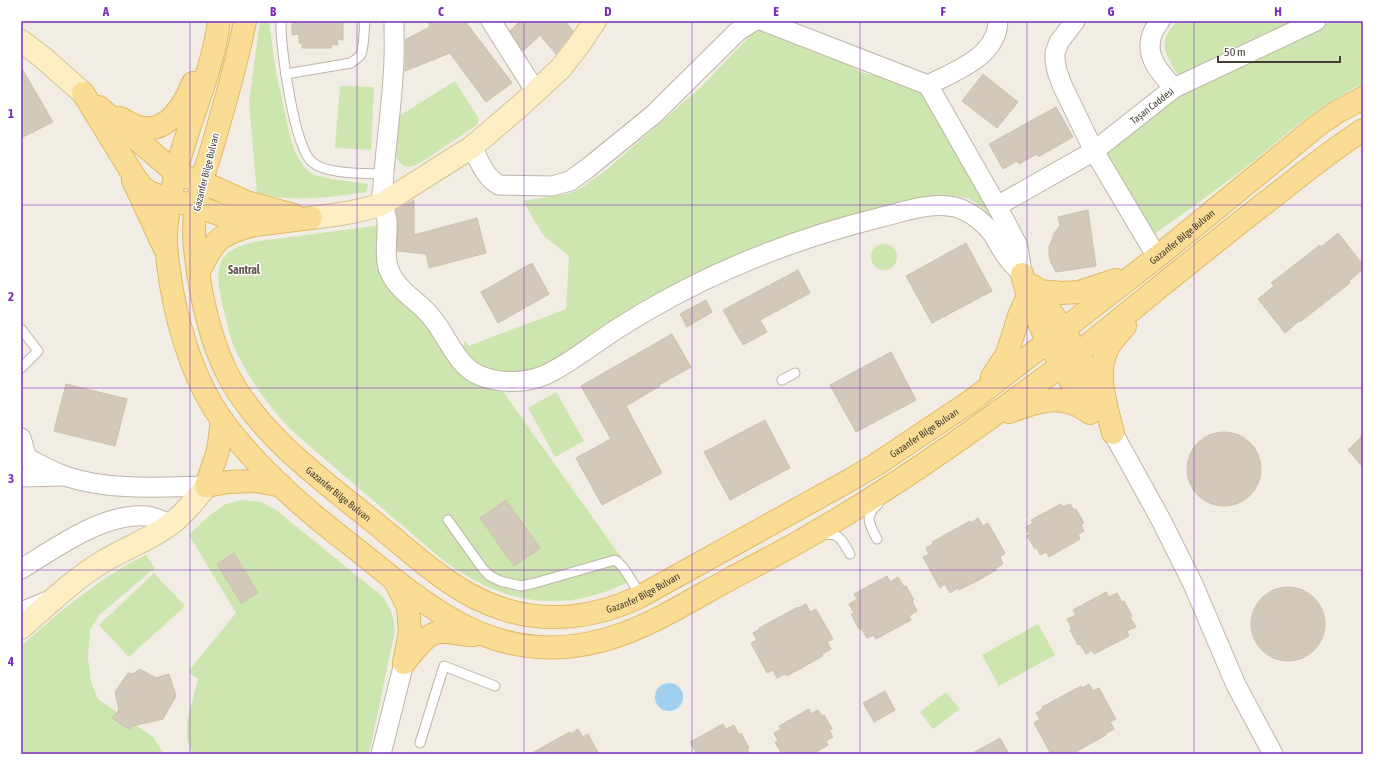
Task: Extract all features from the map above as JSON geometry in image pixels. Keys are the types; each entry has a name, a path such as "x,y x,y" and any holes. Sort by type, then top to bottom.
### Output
{"main road":[{"path":"90,99 135,126 142,128 155,127 168,121 178,111 192,86 207,44 212,21"},
{"path":"219,21 215,47 187,131 176,173 166,223 166,253 181,330 191,360 204,389 222,420 249,453 282,486 339,536 410,591 456,622 483,635 522,646 556,648 587,645 642,627 816,532 859,506 942,453 986,421 1069,359 1332,151 1363,130"},
{"name":"Gazanfer Bilge Bulvarı","path":"244,21 242,39 196,206 194,233 198,273 207,318 225,369 257,418 278,441 299,460 446,580 466,594 484,603 524,615 550,617 572,616 623,605 850,480 883,460 971,401 1157,257 1317,126 1363,98"},
{"path":"198,273 208,253 220,237 229,232 254,225 349,213 382,204 472,147 536,92 561,68 578,46 592,22"},
{"path":"21,41 41,56 176,173 202,182 246,202 273,210 311,218"},
{"path":"90,99 125,163 166,253"},
{"path":"125,163 141,186 149,192 170,200 196,206 254,225"},
{"path":"1022,274 1055,335 1113,433"},
{"path":"1033,294 1079,292 1134,274"},
{"path":"1097,406 1104,356 1108,347 1121,331 1175,275"},
{"path":"971,401 996,372 1007,354 1019,316 1033,294"},
{"path":"986,421 1032,404 1051,400 1060,400 1078,405 1097,406"},
{"path":"21,628 86,573 104,561 165,528 184,512 206,486 218,451 222,420"},
{"path":"206,486 228,482 256,481 282,486"},
{"path":"393,578 408,607 410,632 404,663"},
{"path":"404,663 426,639 440,631 460,635 483,635"}],"street":[{"path":"394,21 394,74 383,174 382,204 387,220 386,259 396,283 432,317 462,363 469,370 481,376 504,381 530,380 544,375 582,354 605,336 650,309 700,282 783,247 817,235 923,207 958,208 967,212 985,225 1004,253 1022,274"},
{"path":"491,21 536,92"},
{"path":"472,147 488,176 493,182 499,185 552,186 564,184 589,167 653,115 738,31 754,21"},
{"path":"763,21 928,85 1018,246 1022,274"},
{"path":"928,85 972,62 981,55 992,42 996,34 998,21"},
{"path":"1075,21 1059,42 1055,53 1055,60 1062,85 1094,151 1157,257"},
{"path":"1160,21 1152,35 1150,44 1152,56 1157,69 1174,88"},
{"name":"Taşan Caddesi","path":"997,206 1094,151 1174,88 1316,21"},
{"path":"1113,433 1161,520 1193,584 1236,685 1273,754"},
{"path":"21,438 24,457 66,476 99,484 128,487 206,486"},
{"path":"21,477 66,476"},
{"path":"21,569 79,534 107,522 137,516 148,516 170,524"},
{"path":"21,612 56,597"},
{"path":"381,754 404,663"}],"lane":[{"path":"281,21 281,35 286,74 294,119 306,154 312,162 321,167 335,170 383,174"},
{"path":"286,74 350,63 358,58 361,55 362,50 365,21"},
{"path":"21,329 38,351 21,368"},
{"path":"782,380 795,373"},
{"path":"877,539 869,523 868,516 870,512 942,453"},
{"path":"448,520 483,569 490,576 500,581 521,586 615,560 619,563 641,596"},
{"path":"719,585 827,534 837,535 850,554"},
{"path":"420,743 444,666 495,686"}],"green space":[{"path":"260,21 269,21 275,66 290,137 296,154 304,167 312,174 331,179 368,184 365,192 311,198 285,198 257,194 249,102"},
{"path":"1178,21 1303,21 1179,77 1170,62 1165,49 1167,36"},
{"path":"1333,21 1363,21 1363,84 1333,100 1291,130 1226,182 1150,237 1104,156 1106,147 1183,90"},
{"path":"760,31 777,35 845,62 860,72 899,81 918,92 930,102 1002,227 984,209 968,198 934,196 897,202 849,215 744,252 645,299 604,325 548,364 533,371 509,373 490,371 471,360 464,351 464,340 469,346 566,309 569,256 543,235 523,201 566,194 578,190 605,171 699,89 752,34"},
{"path":"455,81 479,119 477,125 423,161 408,167 402,165 398,160 394,147 394,119"},
{"path":"340,86 374,87 371,150 335,148"},
{"path":"382,225 381,266 504,393 636,578 610,590 584,598 558,601 534,600 509,595 485,586 461,573 438,556 292,431 260,392 233,344 228,328 218,277 222,260 228,253 236,248 253,242"},
{"path":"884,244 893,248 897,257 893,266 884,270 875,266 871,257 875,248"},
{"path":"556,392 584,441 555,457 528,408"},
{"path":"242,500 261,502 276,510 382,596 388,605 394,625 394,636 369,754 193,754 187,739 187,722 198,679 188,672 236,613 189,535 210,515 226,504"},
{"path":"146,555 155,568 99,615 90,630 88,658 91,682 98,699 153,737 164,754 21,754 21,646 65,608 95,585 128,564"},
{"path":"154,573 185,606 129,657 99,625"},
{"path":"1038,624 1055,655 999,686 982,655"},
{"path":"946,692 960,709 933,729 920,712"}],"water":[{"path":"669,683 679,687 683,697 679,707 669,711 659,707 655,697 659,687"}],"building":[{"path":"292,21 343,21 343,40 337,39 338,45 331,45 331,48 302,48 302,43 299,43 299,34 292,35"},
{"path":"428,21 465,21 512,83 486,102 450,53 405,71 406,39 430,27"},
{"path":"520,21 565,21 573,31 556,54 540,35 523,51 510,31"},
{"path":"21,67 53,122 21,138"},
{"path":"983,74 1018,102 997,128 962,101"},
{"path":"1056,107 1073,137 1038,157 1037,154 1019,164 1017,161 1003,169 989,144"},
{"path":"414,200 414,235 477,218 486,253 429,268 426,254 397,251 398,221 396,210"},
{"path":"1088,210 1096,266 1056,272 1051,263 1049,247 1055,232 1060,226 1058,217"},
{"path":"1338,233 1363,265 1363,269 1349,281 1350,283 1285,333 1258,299 1274,286 1271,283"},
{"path":"966,243 992,291 932,323 906,276"},
{"path":"532,263 549,294 498,323 481,292"},
{"path":"798,270 810,293 760,320 767,332 743,345 723,310"},
{"path":"706,300 712,312 687,327 680,314"},
{"path":"672,334 691,367 626,406 662,473 602,505 576,458 611,439 581,386"},
{"path":"891,352 916,400 856,432 830,385"},
{"path":"66,384 127,399 115,446 54,431"},
{"path":"765,420 790,468 730,500 704,452"},
{"path":"1217,432 1231,432 1245,438 1255,448 1261,462 1261,476 1255,490 1245,500 1231,506 1217,506 1203,500 1193,490 1187,476 1187,462 1193,448 1203,438"},
{"path":"1363,435 1363,467 1348,450"},
{"path":"506,500 540,548 514,566 480,518"},
{"path":"1061,504 1063,507 1070,504 1074,510 1076,509 1084,523 1081,525 1084,531 1078,535 1080,539 1049,557 1046,552 1040,555 1037,548 1035,549 1027,536 1030,535 1026,527 1033,523 1031,520"},
{"path":"978,518 983,526 988,523 1005,553 1000,557 1003,564 979,580 959,590 958,588 950,593 945,584 940,588 923,557 929,554 926,548 933,544 932,542"},
{"path":"234,553 258,593 241,603 217,564"},
{"path":"887,576 890,582 898,577 904,587 906,586 914,600 912,601 917,611 909,616 911,620 876,639 874,635 867,638 861,628 859,629 851,614 854,613 849,604 857,599 854,594"},
{"path":"1281,587 1295,587 1309,593 1319,603 1325,617 1325,631 1319,645 1309,655 1295,661 1281,661 1267,655 1257,645 1251,631 1251,617 1257,603 1267,593"},
{"path":"1106,592 1109,597 1117,593 1122,602 1124,601 1132,616 1130,617 1136,627 1127,631 1129,636 1094,654 1092,650 1086,654 1080,644 1078,645 1070,630 1072,629 1067,619 1076,615 1073,610"},
{"path":"806,604 810,612 816,609 833,639 827,642 831,649 822,654 823,656 787,676 785,674 777,678 773,670 767,673 751,643 757,640 753,633 760,629 759,628"},
{"path":"140,669 156,678 169,674 176,696 163,719 132,726 130,730 112,718 119,710 115,692 128,673 133,674"},
{"path":"1089,684 1093,691 1099,688 1116,719 1110,722 1114,729 1072,754 1051,754 1034,723 1040,719 1036,713 1043,709 1042,707 1081,686 1082,688"},
{"path":"885,691 895,710 874,722 863,703"},
{"path":"809,709 811,714 818,710 822,716 824,715 832,729 829,730 833,737 826,741 828,745 813,754 782,754 775,742 778,741 774,733 781,729 779,726"},
{"path":"723,724 726,729 734,725 739,735 741,733 749,748 747,749 750,754 697,754 690,742"},
{"path":"578,729 583,737 588,734 599,754 530,754 570,732 571,734"},
{"path":"1000,738 1009,754 971,754"}],"district":[{"name":"Santral","path":"244,270"}]}
